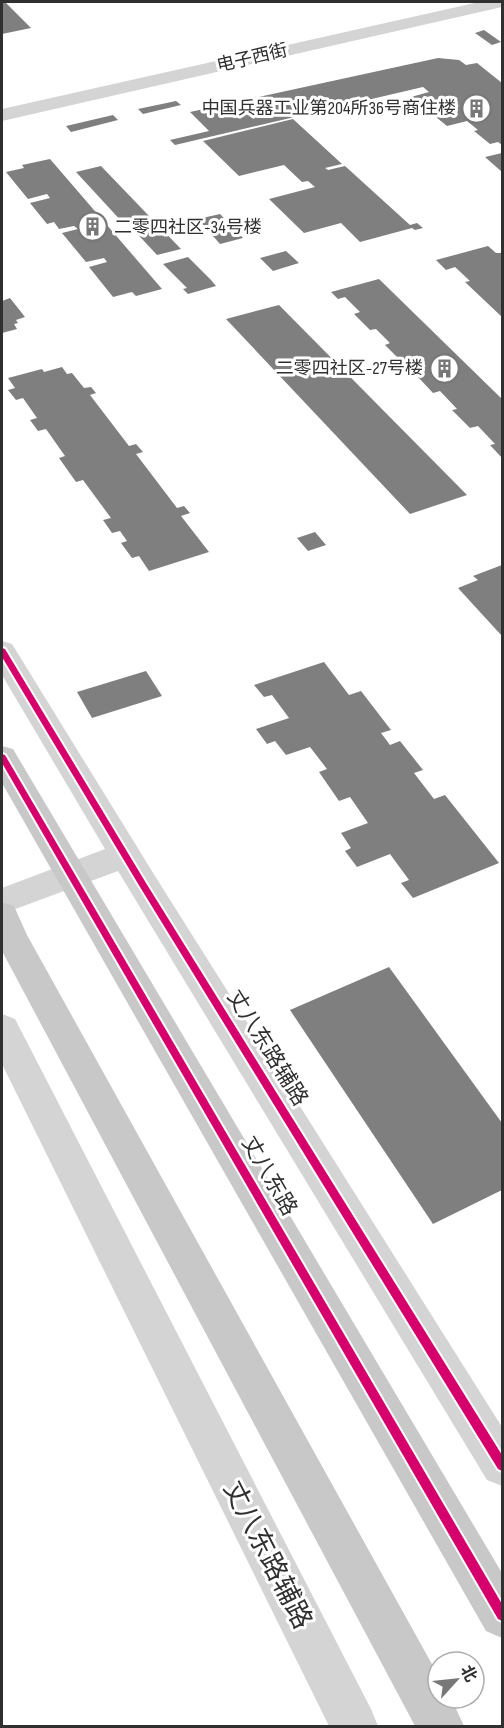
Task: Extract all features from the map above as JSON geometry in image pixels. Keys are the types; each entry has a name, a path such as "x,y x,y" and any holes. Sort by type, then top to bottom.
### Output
{"main road":[{"name":"丈八东路","path":"2,757 502,1615"},
{"path":"2,915 11,938 440,1726"}],"street":[{"name":"电子西街","path":"2,115 490,3"},
{"name":"丈八东路辅路","path":"2,651 124,855 502,1465"},
{"path":"2,901 124,855"},
{"name":"丈八东路辅路","path":"2,1029 354,1726"}],"building":[{"path":"2,2 5,2 31,28 2,34"},
{"path":"484,30 501,42 492,45 475,33"},
{"path":"438,58 459,60 466,65 477,63 502,83 502,145 498,142 490,144 474,131 478,130 467,121 447,126 431,113 458,106 454,103 427,109 411,97 429,92 423,87 175,145 170,140 209,131 190,112"},
{"path":"176,101 181,105 143,114 138,109"},
{"path":"113,115 118,120 71,132 66,126"},
{"path":"293,119 342,164 325,168 328,170 345,166 410,225 417,223 423,228 415,230 412,228 360,242 341,223 304,233 269,199 315,187 308,181 302,182 284,165 239,176 203,141"},
{"name":"中国兵器工业第204所36号商住楼","path":"502,153 502,172 485,157"},
{"name":"二零四社区-34号楼","path":"50,159 162,289 136,296 132,292 113,297 89,267 107,262 104,258 86,262 62,233 78,229 74,226 59,229 54,222 47,224 30,203 50,198 47,194 28,199 6,172 24,168 22,165"},
{"path":"101,166 150,217 124,224 76,172"},
{"path":"220,214 243,238 220,244 198,219"},
{"path":"153,220 181,249 157,255 130,226"},
{"path":"488,246 496,253 502,253 502,317 465,282 470,281 455,267 446,270 436,260"},
{"path":"286,251 299,263 273,271 260,258"},
{"path":"188,257 216,286 188,294 183,289 187,288 163,264"},
{"name":"二零四社区-27号楼","path":"379,279 502,399 502,458 490,445 495,444 478,426 470,428 452,410 457,409 440,391 433,393 418,377 424,375 408,359 401,361 385,345 390,343 376,329 370,330 354,314 360,312 345,297 338,299 331,292"},
{"path":"10,298 25,317 16,320 18,323 14,324 17,329 2,333 2,301"},
{"path":"279,305 467,495 410,514 226,319"},
{"path":"62,367 67,374 72,373 84,388 91,387 96,393 90,395 129,446 136,444 143,452 136,454 177,508 184,506 190,513 181,516 209,552 149,571 139,556 132,558 121,543 127,541 120,531 112,533 103,520 111,518 83,480 76,482 59,458 65,456 46,429 38,431 30,420 37,418 23,398 16,400 8,390 15,388 8,378 42,369 44,372"},
{"path":"315,532 326,545 308,551 297,538"},
{"path":"502,565 502,636 458,588 478,580 473,576"},
{"path":"324,662 349,695 361,691 391,730 381,733 390,745 400,741 423,770 414,773 434,799 445,795 499,863 413,898 401,883 409,880 390,854 357,867 345,851 351,848 341,833 368,823 350,797 339,801 319,772 327,769 310,747 286,755 275,741 267,744 256,729 289,718 272,695 264,697 254,685"},
{"path":"146,671 162,696 92,718 77,692"},
{"path":"389,967 502,1123 502,1190 433,1224 290,1010"}],"cycle path":[{"path":"2,651 143,885 502,1465"},
{"path":"2,757 502,1615"}],"place":[{"name":"中国兵器工业第204所36号商住楼","path":"477,108"},
{"name":"二零四社区-34号楼","path":"93,227"},
{"name":"二零四社区-27号楼","path":"444,368"}]}
